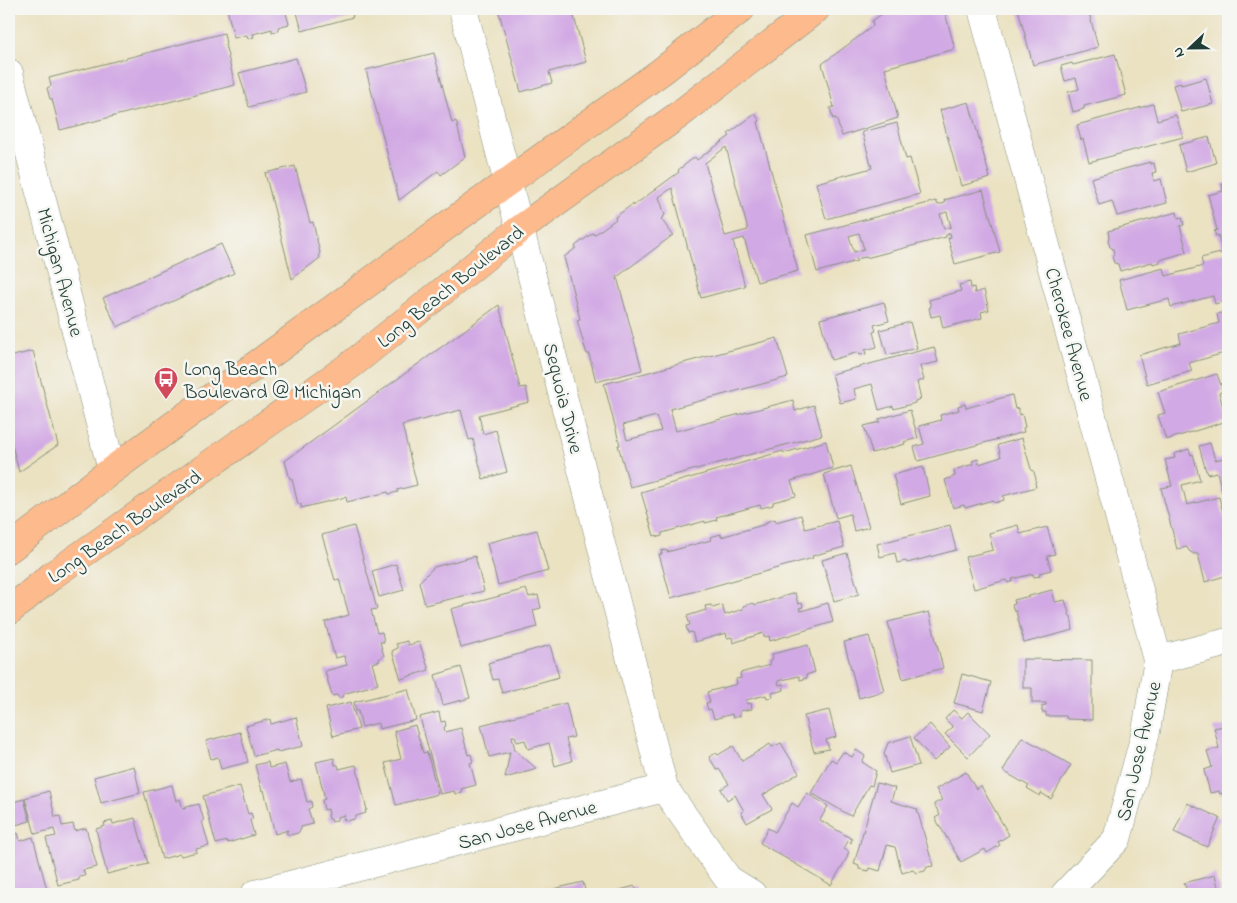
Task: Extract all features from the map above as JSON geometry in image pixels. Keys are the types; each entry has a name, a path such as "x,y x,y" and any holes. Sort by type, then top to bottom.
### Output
{"main road":[{"path":"9,549 112,470 448,224 662,71 741,9"},
{"name":"Long Beach Boulevard","path":"9,611 54,574 352,364 520,229 680,114 816,9"}],"street":[{"name":"Sequoia Drive","path":"462,9 664,788"},
{"name":"Cherokee Avenue","path":"982,9 1158,660"},
{"name":"Michigan Avenue","path":"9,73 112,470"},
{"name":"San Jose Avenue","path":"1065,894 1117,839 1146,731 1158,660 1228,642"},
{"name":"San Jose Avenue","path":"255,894 664,788"},
{"path":"664,788 728,880 752,894"}],"building":[{"path":"227,9 285,9 289,24 278,27 279,31 272,32 272,29 253,34 254,37 248,39 247,35 234,38"},
{"path":"296,9 351,9 353,17 302,31"},
{"path":"498,9 572,9 586,62 549,72 552,83 521,92"},
{"path":"889,9 944,9 955,49 885,68 898,118 842,136 836,118 833,119 830,108 834,107 822,64 873,26 872,21"},
{"path":"1018,9 1088,9 1098,47 1033,65"},
{"path":"224,33 235,85 60,130 52,99 50,99 47,88 51,86 49,78"},
{"path":"434,53 452,123 456,121 465,157 441,175 438,171 399,200 366,70"},
{"path":"1115,54 1126,95 1084,106 1084,109 1073,112 1068,92 1079,89 1076,78 1065,81 1061,66 1072,63 1073,65"},
{"path":"296,58 306,92 249,107 239,73"},
{"path":"1206,78 1213,104 1181,112 1173,85 1181,83 1181,85"},
{"path":"969,102 990,178 961,186 940,110"},
{"path":"1153,104 1157,120 1176,115 1183,137 1089,162 1077,125"},
{"path":"755,114 760,121 758,122 798,271 757,282 744,238 733,241 745,286 701,298 672,188 659,197 665,215 661,219 673,235 617,277 642,370 596,382 589,354 587,354 577,320 580,319 564,257 576,248 575,246 593,233 594,235 616,219 615,217 679,172 678,170 695,157 697,160 730,136 728,134","holes":["726,147 748,230 725,236 705,163"]},
{"path":"897,123 906,159 910,158 920,194 826,219 816,183 872,168 862,132"},
{"path":"1209,137 1216,163 1186,172 1179,145"},
{"path":"1150,162 1150,164 1154,163 1156,172 1152,173 1154,181 1161,179 1167,203 1117,216 1112,201 1099,205 1091,178"},
{"path":"295,166 310,223 313,222 320,258 292,279 265,173"},
{"path":"1228,183 1228,246 1221,247 1218,235 1216,236 1214,231 1217,230 1208,195 1223,191 1222,184"},
{"path":"983,190 1000,252 955,264 948,238 951,237 950,233 946,237 856,259 857,261 817,272 807,235 936,201 938,205 945,203 944,200","holes":["947,212 951,227 944,229 940,214","859,233 864,249 854,252 849,236"]},
{"path":"1177,212 1178,218 1182,217 1184,225 1180,226 1187,252 1153,264 1152,262 1120,271 1118,264 1114,263 1113,249 1108,241 1108,231"},
{"path":"221,244 234,273 117,327 103,298"},
{"path":"1228,251 1228,300 1215,304 1213,296 1171,307 1169,299 1127,310 1119,280 1164,268 1166,276 1203,266 1201,258"},
{"path":"970,282 971,288 974,287 975,293 984,290 989,310 981,312 982,318 943,328 940,315 931,317 929,300 961,291 959,285"},
{"path":"884,302 889,321 874,325 876,331 873,332 877,347 865,350 866,354 860,355 859,352 831,360 820,319"},
{"path":"499,305 520,388 526,387 529,402 479,415 483,434 496,430 507,472 483,479 473,439 469,440 461,410 402,425 417,485 389,494 388,492 347,502 346,497 301,508 301,504 298,504 285,461"},
{"path":"1228,311 1228,352 1189,363 1192,371 1147,384 1139,355 1181,343 1179,334 1219,323 1217,314"},
{"path":"910,322 917,348 887,355 880,330"},
{"path":"777,338 788,377 670,409 676,431 793,400 795,411 814,405 822,435 630,487 604,384","holes":["656,416 661,431 627,440 623,425"]},
{"path":"934,347 938,362 920,366 924,380 917,382 921,399 915,401 915,403 894,409 893,406 879,410 872,384 854,389 856,399 840,403 832,374"},
{"path":"33,351 58,445 19,472 9,433 9,357"},
{"path":"1217,374 1223,391 1219,393 1227,421 1166,440 1158,415 1165,413 1158,392"},
{"path":"1012,395 1015,409 1018,408 1019,415 1022,414 1025,427 1023,428 1024,432 918,461 914,447 924,444 919,426 941,420 940,415 959,410 958,406 965,404 966,408"},
{"path":"910,410 918,438 904,442 905,444 872,453 864,426 880,422 879,419"},
{"path":"1022,438 1031,469 1036,479 1036,487 1003,496 1004,500 995,503 993,500 965,508 964,505 953,508 945,480 955,476 954,470 973,464 972,461 978,459 979,464 1001,457 998,445"},
{"path":"826,441 833,468 791,481 796,496 773,502 773,505 761,508 760,505 716,517 717,520 705,523 705,521 662,533 662,536 654,536 641,492 783,451 784,453"},
{"path":"1210,443 1215,460 1228,457 1228,494 1223,495 1217,472 1208,474 1206,471 1199,446"},
{"path":"1189,449 1191,455 1193,454 1200,480 1182,485 1187,505 1219,497 1228,533 1228,575 1205,582 1198,554 1189,551 1187,547 1177,549 1161,488 1172,486 1165,460 1175,458 1174,454"},
{"path":"851,466 869,527 854,531 850,514 836,518 824,474"},
{"path":"923,467 930,496 901,504 893,475"},
{"path":"801,515 805,529 837,521 844,547 812,556 813,558 671,598 659,554 662,554 661,551 666,550 667,552 711,540 710,537 721,534 721,537 766,524 766,522 775,519 776,522"},
{"path":"950,525 956,550 907,563 906,561 897,563 895,553 880,557 877,544"},
{"path":"1018,525 1020,534 1047,527 1055,554 1047,556 1051,570 1039,573 1040,576 1034,577 1033,574 1012,579 1013,581 1008,583 1006,580 974,589 965,557 993,550 989,533"},
{"path":"354,526 377,609 371,610 377,633 382,632 384,642 380,642 384,656 379,658 380,661 372,663 378,684 343,694 344,696 339,698 337,695 332,696 325,671 347,665 344,656 335,658 325,622 349,615 339,579 335,580 322,535"},
{"path":"537,530 548,571 498,585 487,543"},
{"path":"847,553 859,594 834,601 822,560"},
{"path":"475,556 484,591 425,605 419,582 434,567"},
{"path":"396,564 404,590 379,597 372,571"},
{"path":"526,589 529,597 538,595 541,608 533,610 537,627 461,648 451,609"},
{"path":"1052,590 1055,602 1065,600 1071,616 1073,630 1024,643 1016,611 1014,611 1012,605 1015,604 1014,600"},
{"path":"795,593 798,604 802,603 803,607 799,608 801,611 828,603 833,622 770,641 769,636 764,637 763,633 733,643 732,637 727,638 726,633 695,642 692,632 688,633 686,626 690,625 687,616 706,610 705,606 711,605 713,608 722,605 725,615 743,609 743,606 754,603 755,605"},
{"path":"929,612 943,668 903,679 888,622"},
{"path":"869,636 884,691 859,698 844,642"},
{"path":"407,641 408,645 419,642 429,670 401,679 392,651 398,648 396,644"},
{"path":"550,645 559,677 502,693 498,679 493,680 488,663"},
{"path":"808,645 815,672 806,675 807,678 800,680 799,676 778,681 779,685 783,684 784,690 772,693 773,697 767,698 766,695 746,700 747,704 751,703 752,709 740,711 740,716 733,718 732,714 714,719 711,709 708,710 706,703 710,702 707,692 737,684 736,679 741,678 740,673 770,665 769,661 773,659 772,654"},
{"path":"1023,659 1092,660 1092,720 1067,719 1066,716 1046,716 1046,712 1042,712 1042,706 1046,705 1046,703 1032,703 1032,688 1023,688"},
{"path":"461,667 470,698 443,705 435,675"},
{"path":"962,674 991,682 983,711 954,703"},
{"path":"408,689 416,720 379,729 378,723 362,727 354,702"},
{"path":"351,702 359,729 333,736 326,708"},
{"path":"566,703 574,737 566,739 572,761 555,766 549,743 528,749 525,740 517,742 515,736 512,736 515,750 537,769 505,778 510,752 489,757 481,725"},
{"path":"829,710 836,737 826,740 829,749 814,752 804,716"},
{"path":"953,710 962,718 968,712 990,734 968,757 945,734 953,727 945,719"},
{"path":"439,712 441,722 445,721 445,732 461,728 468,755 471,754 473,762 470,763 476,785 461,789 462,792 455,794 454,791 440,794 420,717"},
{"path":"296,717 303,746 254,756 246,726 270,719 271,724"},
{"path":"930,724 950,747 934,761 914,738"},
{"path":"415,725 423,753 427,752 438,794 396,805 385,763 401,759 394,731"},
{"path":"1228,725 1228,792 1220,794 1219,791 1210,793 1204,770 1212,767 1207,751 1219,748 1214,728"},
{"path":"240,732 248,762 221,769 218,757 211,759 206,741"},
{"path":"910,736 919,765 890,773 884,753 888,743"},
{"path":"1022,737 1071,765 1051,799 1041,793 1040,796 1027,788 1029,786 1003,771"},
{"path":"781,743 799,773 763,795 772,809 747,823 741,812 744,811 735,795 727,800 721,789 729,784 709,757 716,753 718,755 733,746 742,761 770,744 772,747"},
{"path":"856,750 865,756 862,762 876,771 872,786 869,785 851,816 811,793 831,759 836,762 843,752 852,757"},
{"path":"334,758 335,765 338,765 339,769 356,765 367,810 365,810 366,813 347,821 343,819 345,815 337,817 337,820 332,822 329,819 328,809 324,810 322,800 325,799 316,762"},
{"path":"268,762 269,768 285,764 290,782 301,779 307,802 311,801 312,807 308,809 313,824 301,827 298,833 290,835 286,833 288,830 275,834 264,790 262,791 255,765"},
{"path":"134,766 140,793 101,803 94,777"},
{"path":"966,772 976,789 981,786 1009,835 998,842 1000,845 987,853 985,849 961,862 935,818 940,815 934,804 942,800 936,789"},
{"path":"877,783 895,788 891,801 917,809 933,866 927,867 925,871 916,873 913,870 902,873 895,847 887,845 880,871 870,868 869,871 859,869 859,866 854,864"},
{"path":"172,785 176,801 180,799 183,809 199,804 209,846 196,849 197,852 162,859 144,792"},
{"path":"240,786 248,814 251,813 253,819 250,820 254,835 228,843 227,841 216,844 203,796"},
{"path":"49,791 55,817 60,816 62,826 73,824 75,831 86,828 97,867 83,870 85,876 79,877 79,880 58,885 46,838 56,836 54,829 35,834 25,798"},
{"path":"807,793 828,806 820,820 852,839 851,843 848,841 844,849 849,852 848,856 831,885 760,843 768,828 775,832 792,803 798,807"},
{"path":"24,799 30,821 12,826 14,834 18,833 20,841 33,837 47,890 31,894 9,894 9,803"},
{"path":"1187,803 1220,818 1207,847 1174,832"},
{"path":"135,818 148,864 107,874 96,829 105,826 104,823 112,821 113,824"},
{"path":"1215,875 1220,894 1188,894 1184,883"},
{"path":"583,882 586,894 545,894 545,891"},
{"path":"635,886 637,894 605,894"}],"place":[{"name":"Long Beach Boulevard @ Michigan","path":"166,400"}]}
